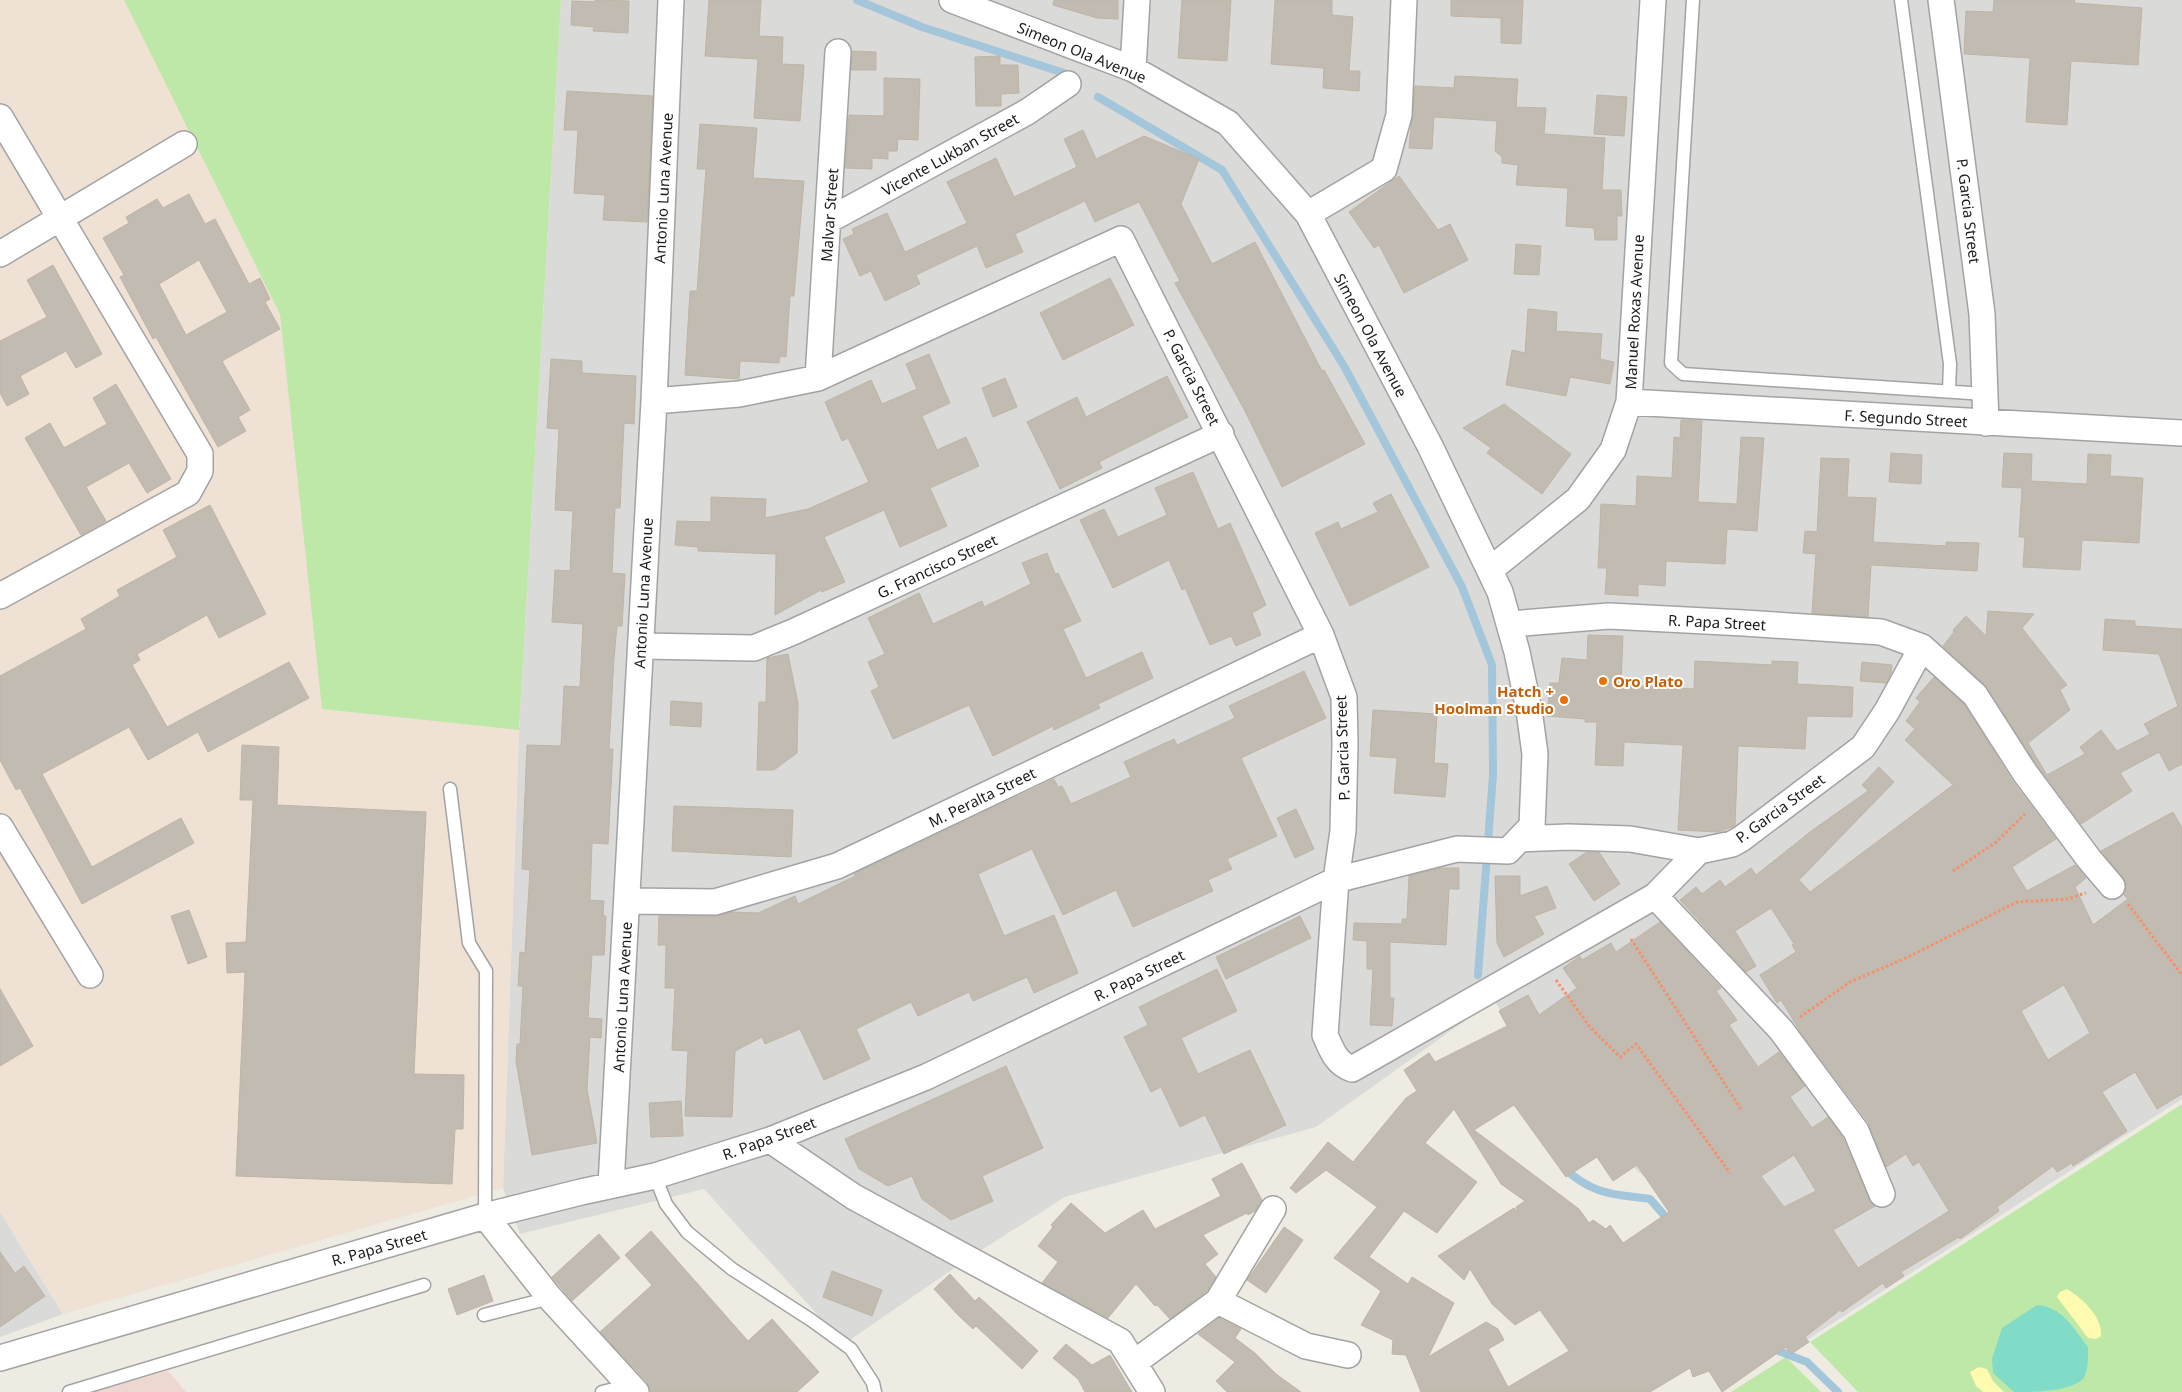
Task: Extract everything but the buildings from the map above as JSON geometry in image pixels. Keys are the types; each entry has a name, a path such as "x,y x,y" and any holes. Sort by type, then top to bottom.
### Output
{"street":[{"name":"Antonio Luna Avenue","path":"611,1185 654,401 671,0"},
{"name":"Simeon Ola Avenue","path":"952,0 1133,70 1228,123 1308,214 1430,446 1491,570 1510,624 1529,710 1535,754 1532,826 1514,845"},
{"path":"1133,70 1137,0"},
{"path":"1308,214 1384,169 1399,115 1404,0"},
{"name":"Manuel Roxas Avenue","path":"1491,570 1578,500 1613,450 1629,402 1653,0"},
{"name":"P. Garcia Street","path":"1942,0 1982,314 1986,423"},
{"name":"Malvar Street","path":"818,378 838,52"},
{"name":"Vicente Lukban Street","path":"829,220 1027,112 1068,84"},
{"path":"0,117 200,454 200,471 188,493 0,596"},
{"path":"0,254 184,144"},
{"name":"P. Garcia Street","path":"654,401 739,394 818,378 1121,239 1321,635 1344,697 1343,831 1336,880 1325,1035 1334,1057 1341,1065 1352,1070 1618,919 1655,896 1699,851 1732,844 1741,839 1863,747 1887,711 1922,647"},
{"name":"F. Segundo Street","path":"1629,402 2182,433"},
{"name":"G. Francisco Street","path":"640,646 754,648 802,628 1221,434"},
{"name":"R. Papa Street","path":"1510,624 1610,616 1744,622 1881,632 1922,647"},
{"name":"M. Peralta Street","path":"628,901 715,902 838,866 1321,635"},
{"path":"1922,647 1975,695 2043,797 2112,886"},
{"path":"0,827 90,975"},
{"name":"R. Papa Street","path":"0,1358 485,1216 655,1176 770,1140 926,1077 1336,880 1457,848 1514,845 1568,837 1630,839 1699,851"},
{"path":"1655,896 1781,1030 1856,1131 1882,1194"},
{"path":"770,1140 854,1197 1120,1341 1135,1362 1152,1392"},
{"path":"1135,1362 1218,1301 1274,1209"},
{"path":"485,1216 550,1298 633,1388"},
{"path":"1218,1301 1306,1346 1348,1355"}],"lane":[{"path":"1693,0 1670,350 1671,363 1683,374 1985,394"},
{"path":"1901,0 1950,364 1949,392"},
{"path":"450,789 469,943 486,971 485,1216"},
{"path":"655,1176 666,1204 687,1232 732,1269 772,1297 811,1320 851,1349 873,1383 875,1392"},
{"path":"69,1392 424,1285"},
{"path":"484,1315 550,1298"},
{"path":"602,1392 633,1388"}],"path":[{"path":"1953,871 1995,843 2043,797"},
{"path":"1781,1030 1850,982 1908,957 2017,902 2067,899 2112,886 2147,926 2182,975"},
{"path":"1618,919 1741,1109"},
{"path":"1543,962 1590,1027 1620,1057 1636,1044 1730,1173"}],"shaded area":[{"path":"0,0 561,0 519,730 503,1188 63,1314 0,1212"},
{"path":"561,0 2182,0 2182,1099 1788,1352 1651,1183 1551,1095 1494,1000 1316,1127 1065,1197 969,1258 844,1344 704,1189 520,1234 503,1188 519,730"},
{"path":"0,1212 63,1314 0,1337"},
{"path":"2037,1305 2061,1314 2088,1347 2086,1372 2083,1379 2069,1387 2031,1392 2014,1392 1993,1373 1992,1359 2002,1328"},
{"path":"168,1371 186,1392 92,1392"}],"green space":[{"path":"124,0 561,0 519,730 322,709 280,314"},
{"path":"2182,1104 2182,1392 1858,1392 1810,1342"},
{"path":"1786,1357 1821,1392 1731,1392"}],"sand":[{"path":"2067,1289 2079,1297 2095,1315 2101,1329 2101,1336 2096,1339 2088,1338 2057,1297 2060,1292"},
{"path":"1979,1367 1987,1369 1993,1381 2004,1392 1983,1392 1976,1386 1970,1372"}],"waterway":[{"path":"857,0 922,27 1064,73"},
{"path":"1098,97 1222,170 1344,366 1462,587 1492,665 1493,775 1478,975"},
{"path":"1564,1168 1584,1184 1604,1192 1650,1199 1671,1223"},
{"path":"1771,1348 1807,1362 1838,1392"}],"place":[{"name":"Oro Plato","path":"1603,681"},
{"name":"Hatch + Hoolman Studio","path":"1564,700"}]}
